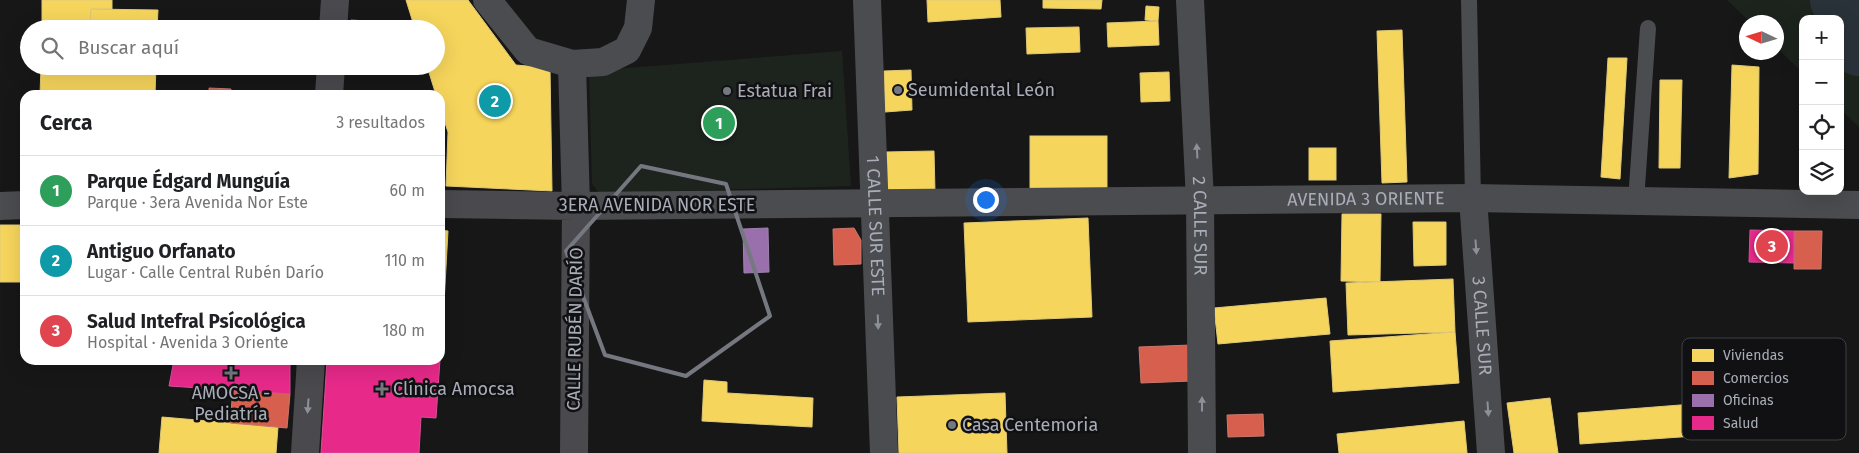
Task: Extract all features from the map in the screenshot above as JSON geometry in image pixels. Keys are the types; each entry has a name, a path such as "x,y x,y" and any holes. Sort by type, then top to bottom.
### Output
{"street":[{"path":"334,20 335,0"},
{"path":"487,0 528,51 572,64 603,62 627,50 638,28 641,0"},
{"name":"1 CALLE SUR ESTE","path":"867,0 873,203 884,453"},
{"name":"2 CALLE SUR","path":"1190,0 1200,200 1202,453"},
{"path":"572,64 576,206"},
{"path":"329,90 330,75"},
{"name":"AVENIDA 3 ORIENTE","path":"873,203 1473,198 1859,205"},
{"name":"3 CALLE SUR","path":"1473,198 1491,453"},
{"name":"3ERA AVENIDA NOR ESTE","path":"445,204 576,206 873,203"},
{"path":"0,206 20,205"},
{"name":"CALLE RUBÉN DARÍO","path":"574,453 576,206"},
{"path":"304,453 311,365"}],"lane":[{"path":"1469,0 1473,198"},
{"path":"1636,201 1648,28"}],"highlighted area":[{"path":"641,166 726,184 770,316 686,376 605,355 566,251"}],"shaded area":[{"path":"1727,0 1859,0 1859,127 1844,113 1844,15 1799,15 1799,69 1784,55 1784,15 1743,15"},
{"path":"842,51 851,186 599,193 592,184 589,71"}],"building: Viviendas":[{"path":"42,0 112,0 112,9 91,9 90,20 42,20"},
{"path":"406,0 468,0 516,65 550,68 552,191 446,186 448,132 445,123 445,90 434,90 430,75 445,75 445,20 412,20"},
{"path":"927,0 1000,0 1001,17 928,22"},
{"path":"1043,0 1102,0 1101,9 1043,8"},
{"path":"1146,6 1159,7 1158,21 1145,20"},
{"path":"91,9 158,10 157,20 90,20"},
{"path":"1158,21 1159,45 1108,47 1107,23"},
{"path":"1079,27 1080,52 1027,54 1026,28"},
{"path":"1402,30 1407,182 1382,183 1377,31"},
{"path":"1608,58 1627,58 1620,179 1601,177"},
{"path":"1732,65 1759,67 1758,174 1729,178"},
{"name":"Seumidental León","path":"911,70 912,110 885,112 884,71"},
{"path":"1169,72 1170,101 1141,102 1140,73"},
{"path":"41,75 156,75 155,90 40,90"},
{"path":"1660,80 1682,80 1680,168 1659,168"},
{"path":"1030,136 1107,136 1107,192 1030,192"},
{"path":"1309,148 1336,148 1336,180 1309,180"},
{"path":"934,151 935,192 886,193 885,152"},
{"path":"1342,214 1381,214 1380,282 1341,281"},
{"path":"1088,218 1092,317 968,322 964,223"},
{"path":"1413,222 1446,222 1446,265 1414,266"},
{"path":"0,225 20,225 20,282 0,282"},
{"path":"445,231 448,231 445,285"},
{"path":"1453,279 1455,332 1348,335 1346,283"},
{"path":"1326,298 1330,334 1218,344 1214,308"},
{"path":"1455,332 1459,383 1333,392 1330,341"},
{"path":"704,380 727,382 727,393 813,398 812,427 702,421"},
{"name":"Casa Centemoria","path":"1005,393 1007,453 899,453 897,397"},
{"path":"1550,398 1558,453 1514,453 1507,403"},
{"path":"1682,405 1682,437 1580,444 1578,413"},
{"path":"162,417 278,427 276,453 159,453"},
{"path":"1464,421 1467,453 1339,453 1337,434"}],"building: Comercios":[{"path":"209,88 231,89 231,90 209,90"},
{"path":"854,228 861,240 861,264 834,265 833,229"},
{"path":"1794,231 1822,231 1821,269 1794,269"},
{"path":"1191,345 1192,381 1141,383 1139,347"},
{"path":"233,389 290,394 287,428 230,423"},
{"path":"1263,414 1264,436 1228,437 1227,415"}],"building: Oficinas":[{"path":"768,228 769,272 744,273 743,229"}],"building: Salud":[{"path":"1750,230 1794,231 1794,263 1749,262"},
{"name":"AMOCSA - Pediatría","path":"173,365 290,365 290,394 169,386"},
{"name":"Clínica Amocsa","path":"327,365 440,365 436,418 421,417 419,453 321,453"}],"waterway":[{"path":"1837,0 1849,17 1859,49"}],"place":[{"name":"Seumidental León","path":"898,90"},
{"name":"Estatua Frai","path":"727,91"},
{"name":"Antiguo Orfanato","path":"495,101"},
{"name":"Parque Édgard Munguía","path":"719,123"},
{"name":"Salud Intefral Psícológica","path":"1772,246"},
{"name":"AMOCSA - Pediatría","path":"231,373"},
{"name":"Clínica Amocsa","path":"382,389"},
{"name":"Casa Centemoria","path":"952,425"}]}
